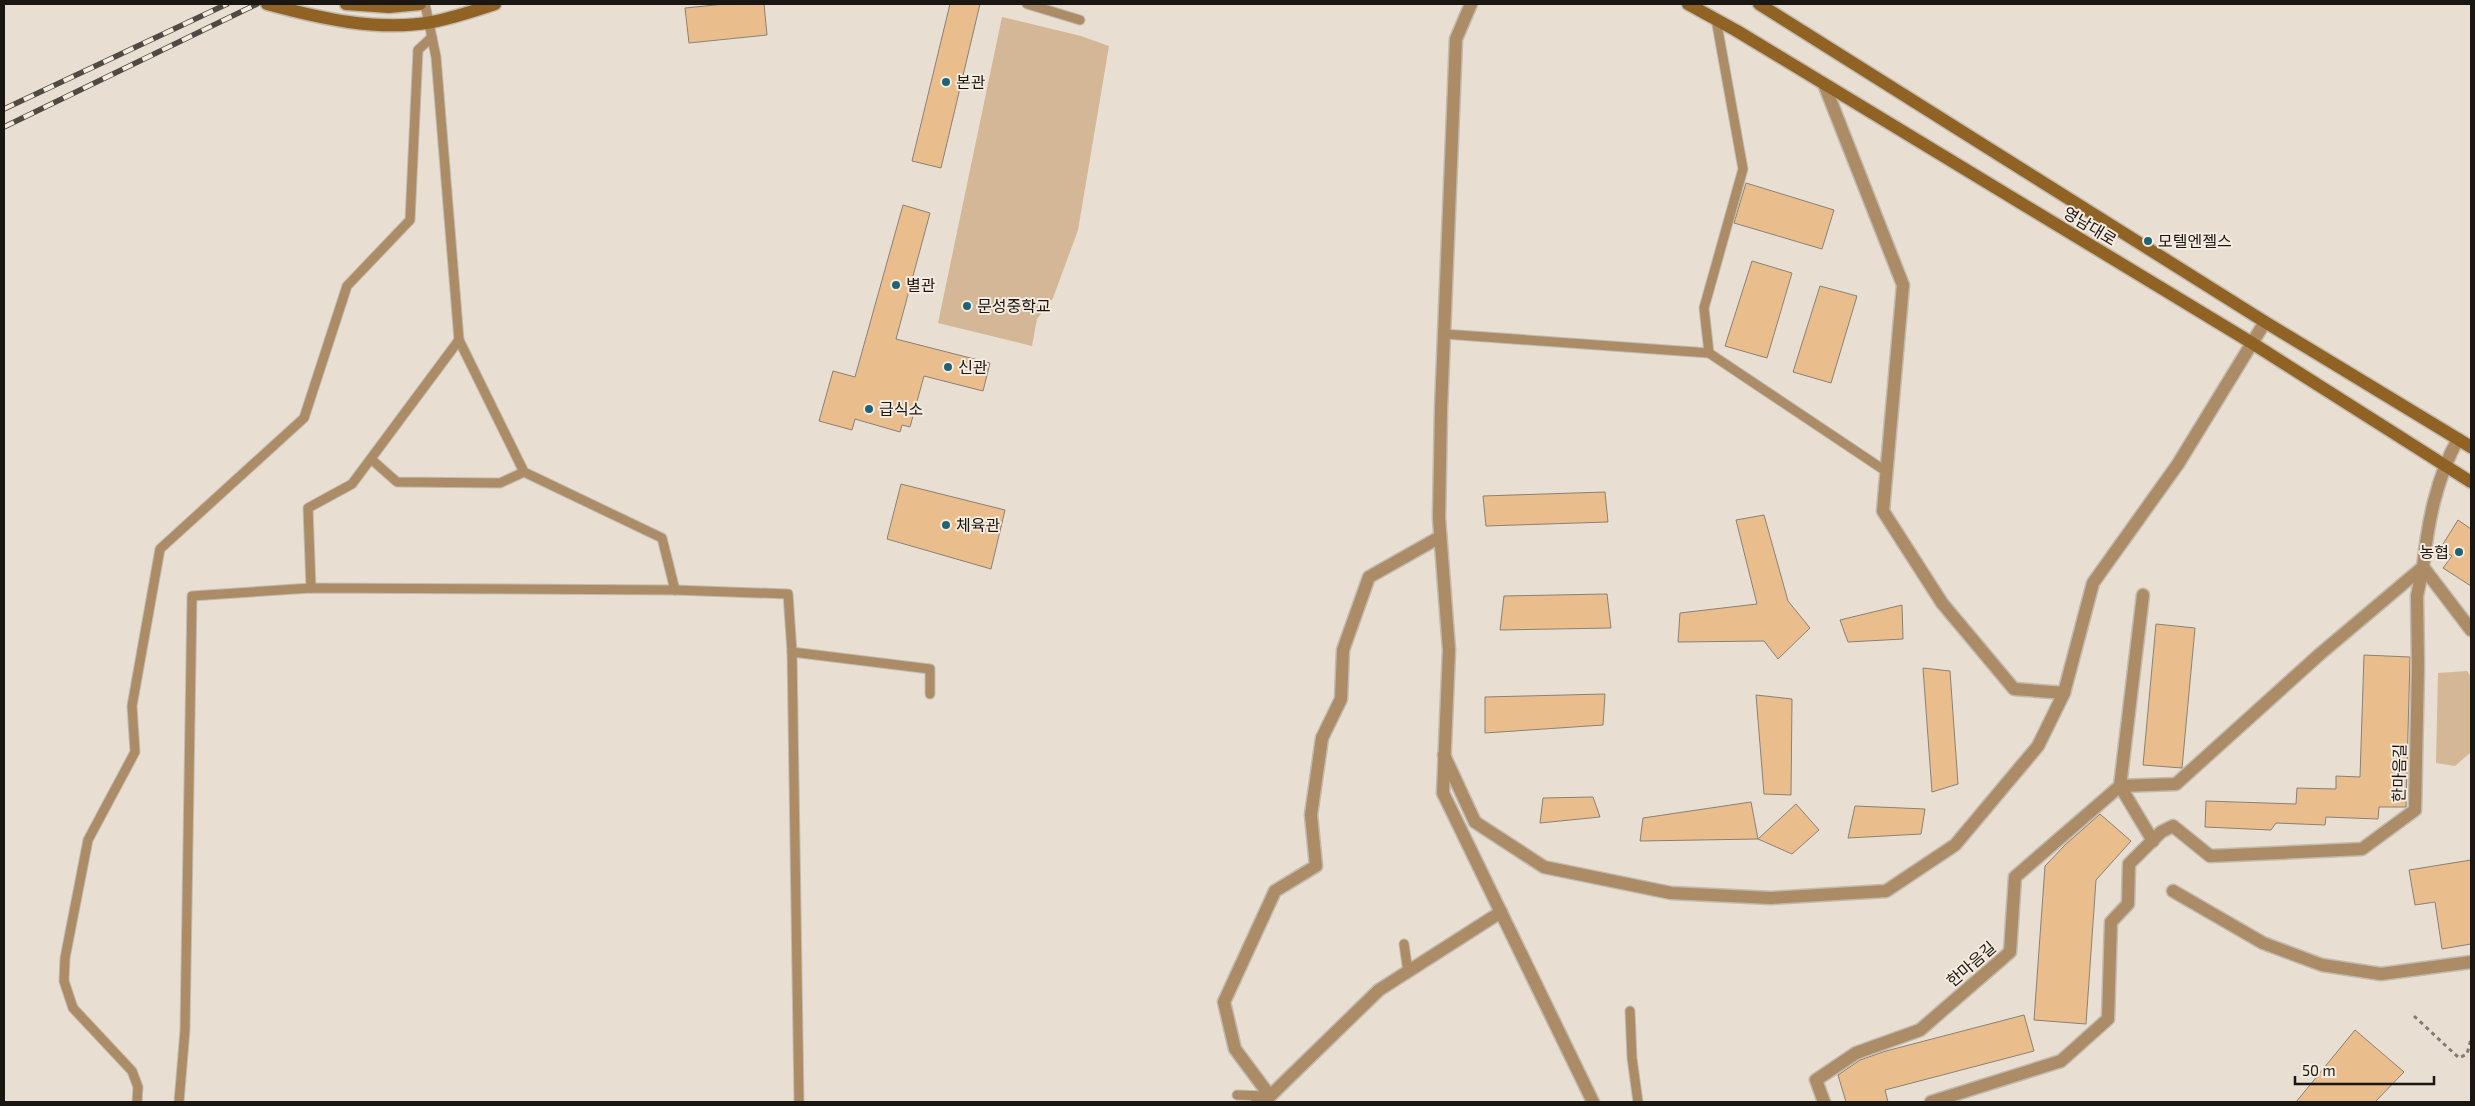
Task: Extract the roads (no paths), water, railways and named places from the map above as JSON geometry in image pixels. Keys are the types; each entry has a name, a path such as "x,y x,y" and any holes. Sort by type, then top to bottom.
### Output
{"main road":[{"path":"268,4 304,14 349,22 429,23 495,4"},
{"path":"346,4 389,7 420,4"},
{"name":"영남대로","path":"1688,4 2252,343 2471,482"},
{"name":"영남대로","path":"1759,4 2265,322 2471,447"}],"street":[{"path":"1471,4 1456,38 1444,334 1440,537 1449,650 1443,793 1593,1102"},
{"path":"1824,84 1903,285 1883,511 1942,603 2014,689 2064,693"},
{"path":"1444,755 1475,822 1544,867 1671,893 1771,898 1886,892 1955,844 2038,746 2064,693 2093,583 2178,464 2265,322"},
{"name":"한마음길","path":"1931,1102 2061,1061 2108,1019 2111,922 2128,904 2129,864 2161,832 2173,826 2210,856 2362,850 2416,810 2417,596 2423,567 2428,524 2444,465 2458,439"},
{"path":"1270,1096 1235,1049 1224,1002 1275,891 1316,866 1311,815 1322,738 1341,699 1343,650 1369,577 1440,537"},
{"path":"2120,786 2176,784 2320,654 2423,567 2471,630"},
{"path":"2143,595 2120,786 2154,840"},
{"name":"한마음길","path":"1824,1102 1816,1080 1856,1053 1920,1030 2010,952 2014,877 2120,786"},
{"path":"2173,891 2262,943 2322,965 2381,974 2471,962"},
{"path":"1257,1102 1270,1096 1380,990 1501,912"}],"lane":[{"path":"425,4 436,57 459,340 524,472 662,538 675,590"},
{"path":"1027,4 1080,20"},
{"path":"1709,352 1704,308 1743,169 1716,20"},
{"path":"138,1102 138,1087 132,1071 73,1008 64,981 64,958 88,840 135,752 132,706 160,549 304,418 347,286 410,220 418,50 432,37"},
{"path":"1444,334 1709,352 1887,472"},
{"path":"310,588 308,508 352,484 459,340"},
{"path":"371,459 397,482 500,483 524,472"},
{"path":"179,1102 185,1020 192,596 310,588 675,590 788,594 792,652 799,1102"},
{"path":"792,652 930,669 930,694"},
{"path":"1404,944 1408,972"},
{"path":"1630,1011 1632,1058 1638,1102"},
{"path":"1238,1095 1270,1096"}],"railway":[{"path":"4,109 227,4"},
{"path":"4,127 257,4"}],"place":[{"name":"본관","path":"946,82"},
{"name":"모텔엔젤스","path":"2148,241"},
{"name":"별관","path":"896,285"},
{"name":"문성중학교","path":"967,306"},
{"name":"신관","path":"948,367"},
{"name":"급식소","path":"869,409"},
{"name":"체육관","path":"946,525"},
{"name":"농협","path":"2459,552"}]}
